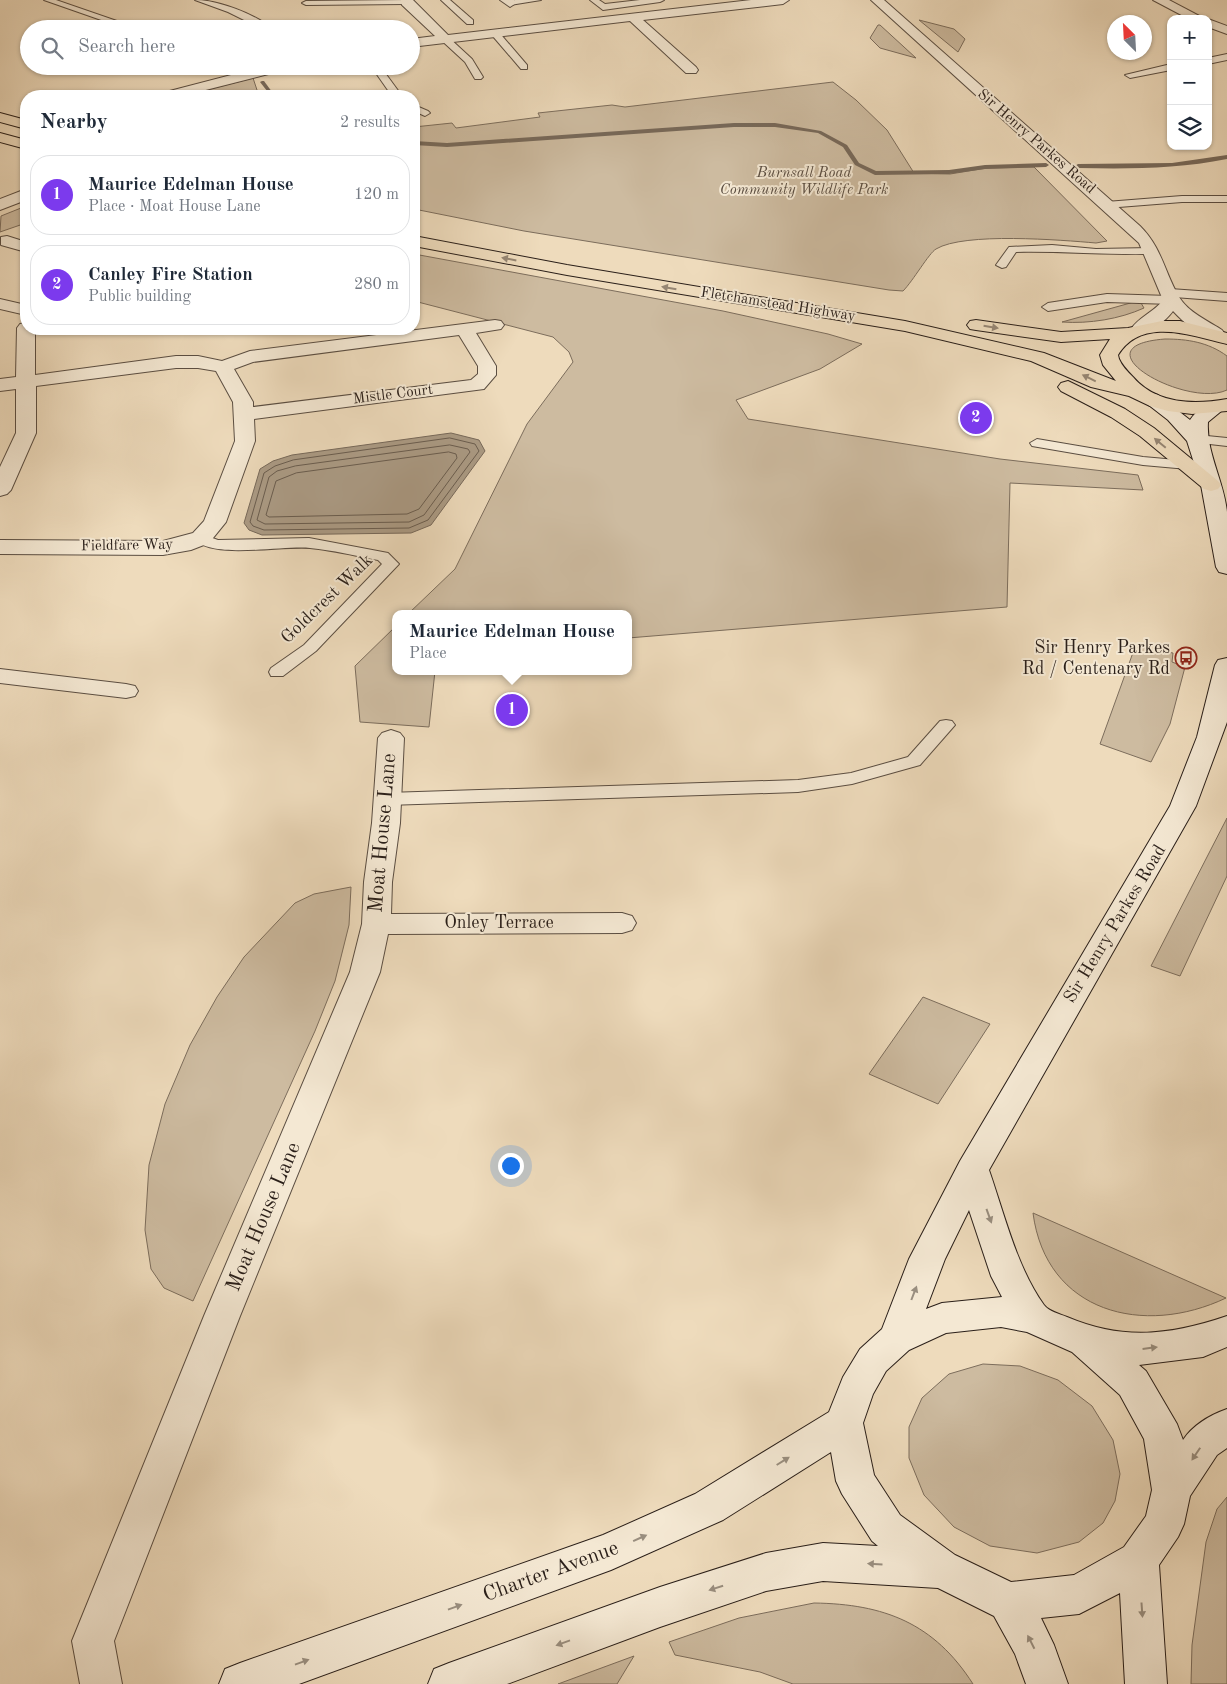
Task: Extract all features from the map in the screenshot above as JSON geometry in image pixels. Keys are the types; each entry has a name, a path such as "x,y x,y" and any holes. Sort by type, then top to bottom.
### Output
{"highway":[{"path":"0,117 20,122"},
{"path":"0,137 20,143"},
{"name":"Fletchamstead Highway","path":"443,230 621,265 1035,334 1075,337 1183,328 1221,336"},
{"name":"Fletchamstead Highway","path":"420,242 567,270 906,326 1037,357 1098,383 1182,406 1221,406"},
{"path":"786,306 966,348 1046,376 1118,413 1201,472"},
{"path":"1133,331 1112,347 1109,360 1143,395"}],"street":[{"path":"420,41 443,37 783,0"},
{"name":"Sir Henry Parkes Road","path":"877,0 1146,241 1171,297 1188,316 1221,336"},
{"path":"1159,0 1191,15"},
{"path":"406,1 443,37"},
{"path":"632,17 691,70"},
{"path":"1212,24 1227,30"},
{"path":"186,90 234,75"},
{"path":"0,205 20,197"},
{"path":"7,240 20,245"},
{"path":"1133,331 1163,313 1171,297"},
{"path":"0,304 20,309"},
{"path":"0,385 176,362 198,362 224,367 250,357 495,325"},
{"name":"Mistle Court","path":"244,414 477,385 487,375 487,366 465,330"},
{"path":"0,490 26,433 26,335"},
{"path":"289,352 313,335"},
{"path":"201,538 215,522 245,441 243,402 224,367"},
{"path":"1143,395 1175,416 1197,438"},
{"path":"1221,406 1204,414 1198,422 1197,438 1201,472 1227,567"},
{"name":"Fieldfare Way","path":"0,547 163,548 183,545 201,538"},
{"name":"Sir Henry Parkes Road","path":"896,1339 927,1259 972,1170 1170,831 1222,720 1227,665"},
{"path":"0,676 126,691"},
{"name":"Moat House Lane","path":"101,1684 93,1641 222,1316 362,982 376,924 391,738"},
{"name":"Onley Terrace","path":"376,924 622,922"},
{"path":"972,1170 1010,1276 1032,1318"},
{"path":"1227,1331 1203,1341 1132,1350 1085,1340 1032,1318 1001,1312 942,1318 896,1339 873,1360 856,1389 844,1423 856,1481 886,1528 941,1570 1009,1602 1079,1594 1138,1561 1164,1524 1172,1490 1203,1443 1227,1426"},
{"path":"1085,1340 1133,1383 1142,1398 1163,1436 1172,1490"},
{"name":"Charter Avenue","path":"240,1684 611,1551 709,1507 844,1423"},
{"path":"1138,1561 1146,1684"},
{"path":"449,1684 660,1607 766,1572 823,1562 941,1570"},
{"path":"1009,1602 1033,1645 1048,1684"}],"lane":[{"path":"48,0 109,20"},
{"path":"198,0 230,10 251,20"},
{"path":"445,0 470,22"},
{"path":"508,1 537,0"},
{"path":"594,0 603,7 660,0"},
{"path":"306,3 406,1"},
{"path":"494,32 524,67"},
{"path":"443,37 469,61 478,77"},
{"path":"1212,60 1227,57"},
{"path":"1130,75 1167,68"},
{"path":"382,75 393,90"},
{"path":"420,111 425,113"},
{"path":"1106,205 1182,199 1227,199"},
{"path":"1002,265 1013,249 1052,248 1096,252 1152,251"},
{"path":"1048,307 1107,298 1227,297"},
{"path":"1197,438 1227,442"},
{"path":"1037,443 1201,472"},
{"name":"Goldcrest Walk","path":"201,538 216,545 309,543 383,556 391,564 310,648 277,672"},
{"path":"387,798 798,786 852,778 914,761 946,725"}],"green space":[{"path":"919,20 954,29 965,39 958,52"},
{"path":"878,25 916,58 880,48 870,38"},
{"path":"253,78 257,90 206,90"},
{"name":"Burnsall Road Community Wildlife Park","path":"833,82 856,100 887,130 914,173 950,174 987,168 1034,167 1107,241 1096,243 1013,238 968,240 949,244 933,252 903,291 524,231 420,210 420,126 452,123 456,128 540,117 538,113 612,105 625,107"},
{"path":"20,208 20,225 0,232 1,216"},
{"path":"420,255 723,311 828,334 862,344 820,369 736,400 748,419 1000,459 1138,475 1143,490 1010,483 1007,607 632,638 632,610 412,610 455,569 527,424 573,362 569,352 553,337 420,303"},
{"path":"1134,302 1141,303 1144,308 1104,320 1062,322"},
{"path":"1165,339 1205,344 1227,356 1227,390 1209,394 1188,391 1166,384 1146,374 1134,363 1130,353 1140,344"},
{"path":"392,630 392,675 435,675 429,727 360,722 355,666"},
{"path":"1135,647 1173,653 1172,662 1185,667 1170,724 1151,762 1100,744"},
{"path":"1227,818 1227,876 1180,976 1151,966"},
{"path":"351,887 349,925 335,981 315,1031 193,1301 164,1288 151,1269 145,1230 149,1165 165,1104 190,1045 217,997 244,957 295,903 314,894"},
{"path":"923,997 990,1024 938,1104 869,1074"},
{"path":"1033,1213 1226,1298 1195,1310 1163,1315 1132,1315 1104,1308 1078,1294 1057,1274 1042,1247"},
{"path":"983,1364 1020,1366 1058,1380 1092,1406 1113,1440 1120,1474 1115,1501 1103,1523 1079,1542 1037,1553 990,1546 954,1527 924,1495 909,1458 909,1427 922,1398 949,1374"},
{"path":"1227,1497 1227,1684 1191,1684 1192,1645 1206,1542 1217,1509"},
{"path":"814,1603 839,1604 863,1608 885,1613 905,1621 924,1632 942,1646 958,1663 973,1684 793,1684 760,1672 675,1655 669,1642 739,1618"},
{"path":"634,1656 617,1684 558,1684"}],"water":[{"path":"451,433 479,440 485,451 431,525 411,533 262,535 249,530 244,523 260,469 273,461 292,455"}],"waterway":[{"path":"262,82 268,90"},
{"path":"420,143 447,145 734,125 775,125 819,132 845,146 857,164 875,173 949,172 985,167 1046,165"},
{"path":"1078,166 1172,165 1210,161 1227,157"}],"place":[{"name":"Canley Fire Station","path":"976,418"},
{"name":"Sir Henry Parkes Rd / Centenary Rd","path":"1186,658"},
{"name":"Maurice Edelman House","path":"512,710"}]}
